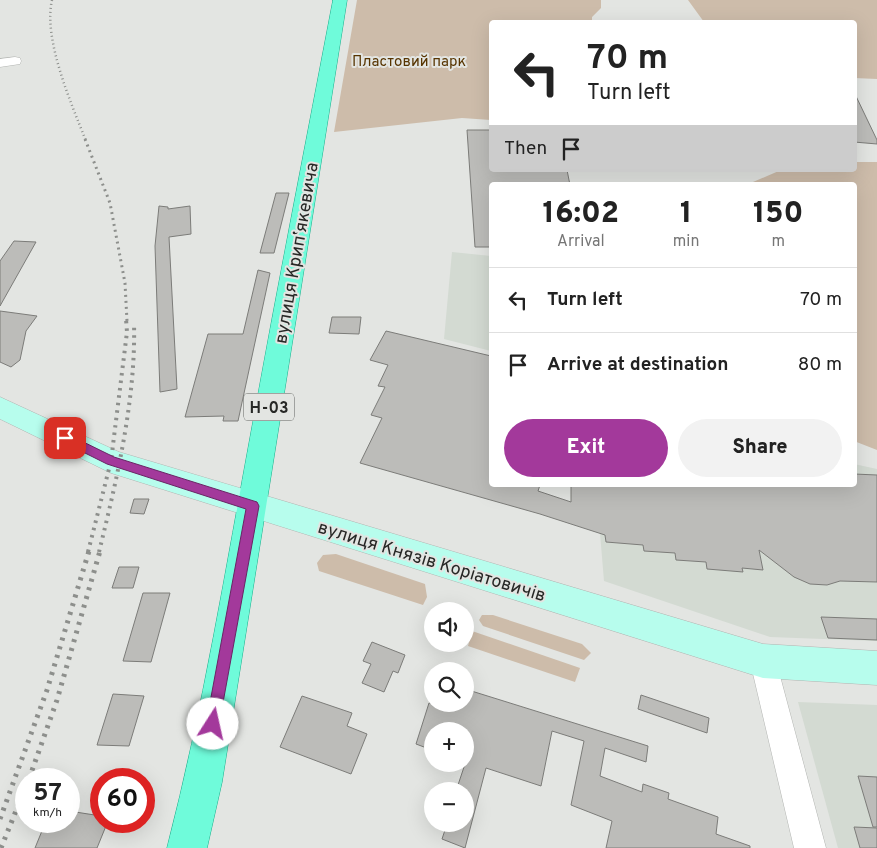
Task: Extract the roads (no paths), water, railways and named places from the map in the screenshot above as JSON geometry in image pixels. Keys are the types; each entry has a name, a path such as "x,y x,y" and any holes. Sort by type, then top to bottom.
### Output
{"main road":[{"name":"вулиця Крипʼякевича","path":"253,506 294,257 340,0"},
{"name":"вулиця Князів Коріатовичів","path":"0,407 111,461 763,661 877,668"},
{"name":"Н-03","path":"187,848 203,782 253,506"}],"street":[{"path":"0,63 15,61"},
{"path":"763,661 810,848"}],"railway":[{"path":"52,0 50,16 55,52 66,90 86,141"},
{"path":"85,139 110,203 125,283 127,321"},
{"path":"88,552 111,461 127,332 126,319"},
{"path":"99,552 119,467 129,409 134,351 134,323"},
{"path":"0,819 47,690 89,551"},
{"path":"33,768 57,700 100,551"},
{"path":"1,848 15,813"}],"park label":[{"name":"Пластовий парк","path":"409,61"}]}
